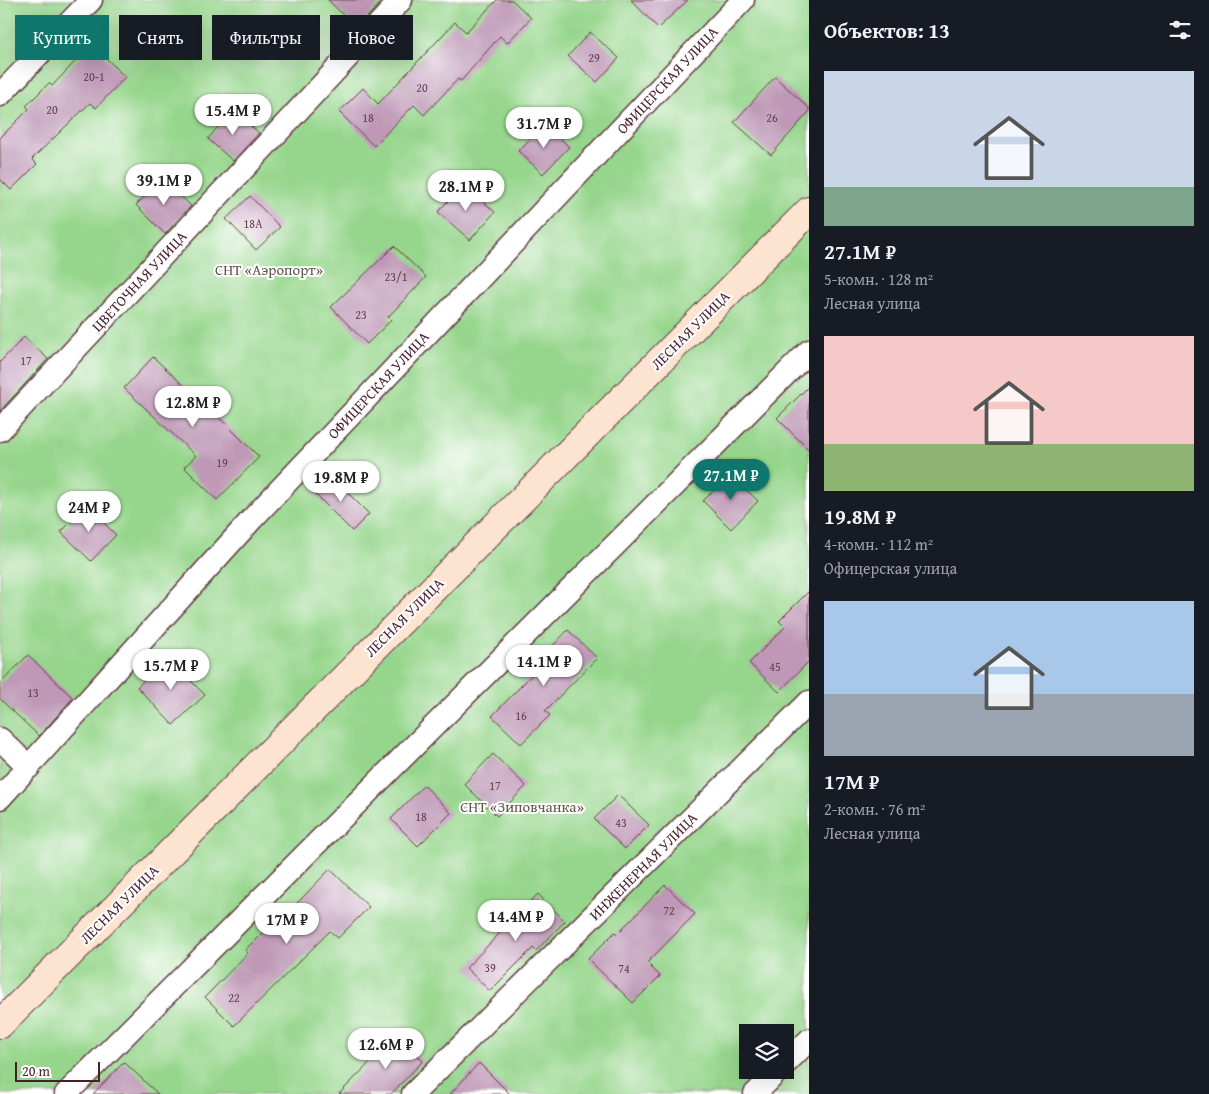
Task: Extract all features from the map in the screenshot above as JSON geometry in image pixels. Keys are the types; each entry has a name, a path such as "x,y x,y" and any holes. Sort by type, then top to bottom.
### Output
{"street":[{"path":"0,95 91,0"},
{"name":"ЦВЕТОЧНАЯ УЛИЦА","path":"0,430 401,0"},
{"name":"ОФИЦЕРСКАЯ УЛИЦА","path":"0,798 252,519 743,0"},
{"name":"ЛЕСНАЯ УЛИЦА","path":"0,1024 809,210"},
{"path":"66,1094 809,350"},
{"name":"ИНЖЕНЕРНАЯ УЛИЦА","path":"413,1094 809,702"},
{"path":"0,739 30,767"},
{"path":"794,1055 809,1040"},
{"path":"755,1094 770,1079"}],"green space":[{"path":"0,0 809,0 809,1094 0,1094"}],"building":[{"path":"328,0 383,0 369,15 344,15"},
{"path":"497,0 512,0 531,18 507,43 500,36 461,81 458,79 424,115 414,105 374,146 339,112 363,88 378,104 455,22 466,32"},
{"path":"631,0 688,0 658,28"},
{"path":"590,32 619,58 597,82 568,56"},
{"path":"77,60 108,60 125,77 96,108 90,103 32,159 37,164 11,190 0,179 0,138 29,109 26,106 49,83 52,86"},
{"path":"775,77 809,108 809,112 771,155 734,122"},
{"path":"232,110 259,133 233,161 208,139"},
{"path":"545,124 569,147 543,174 518,151"},
{"path":"163,179 191,206 165,234 136,205"},
{"path":"463,184 495,212 470,240 438,212"},
{"path":"250,196 280,227 256,250 226,219"},
{"path":"394,246 426,277 388,317 391,320 367,344 331,307"},
{"path":"24,337 48,359 0,411 0,362"},
{"path":"153,357 259,457 217,500 184,467 196,456 124,388"},
{"path":"809,386 809,450 777,418"},
{"path":"730,474 758,501 731,529 703,501"},
{"path":"330,475 369,514 352,531 313,492"},
{"path":"87,506 116,535 91,561 61,532"},
{"path":"809,591 809,661 779,692 749,663 785,627 779,621"},
{"path":"568,630 597,658 545,711 550,715 521,744 492,716 548,658 544,655"},
{"path":"28,655 73,698 39,736 0,699 0,684"},
{"path":"168,658 205,695 173,725 137,687"},
{"path":"493,754 526,786 497,816 464,784"},
{"path":"424,785 451,813 418,846 391,819"},
{"path":"618,795 649,825 625,849 594,819"},
{"path":"330,869 369,907 338,938 330,931 234,1026 205,997 248,953 245,950 275,920 278,923"},
{"path":"665,885 695,914 647,963 660,976 633,1003 588,959 615,932 617,934"},
{"path":"538,894 565,921 536,951 533,948 490,991 466,968"},
{"path":"397,1035 423,1061 391,1094 339,1094"},
{"path":"124,1062 158,1094 93,1094"},
{"path":"479,1063 510,1094 450,1094"}],"park label":[{"name":"СНТ «Аэропорт»","path":"269,269"},
{"name":"СНТ «Зиповчанка»","path":"522,806"}]}
